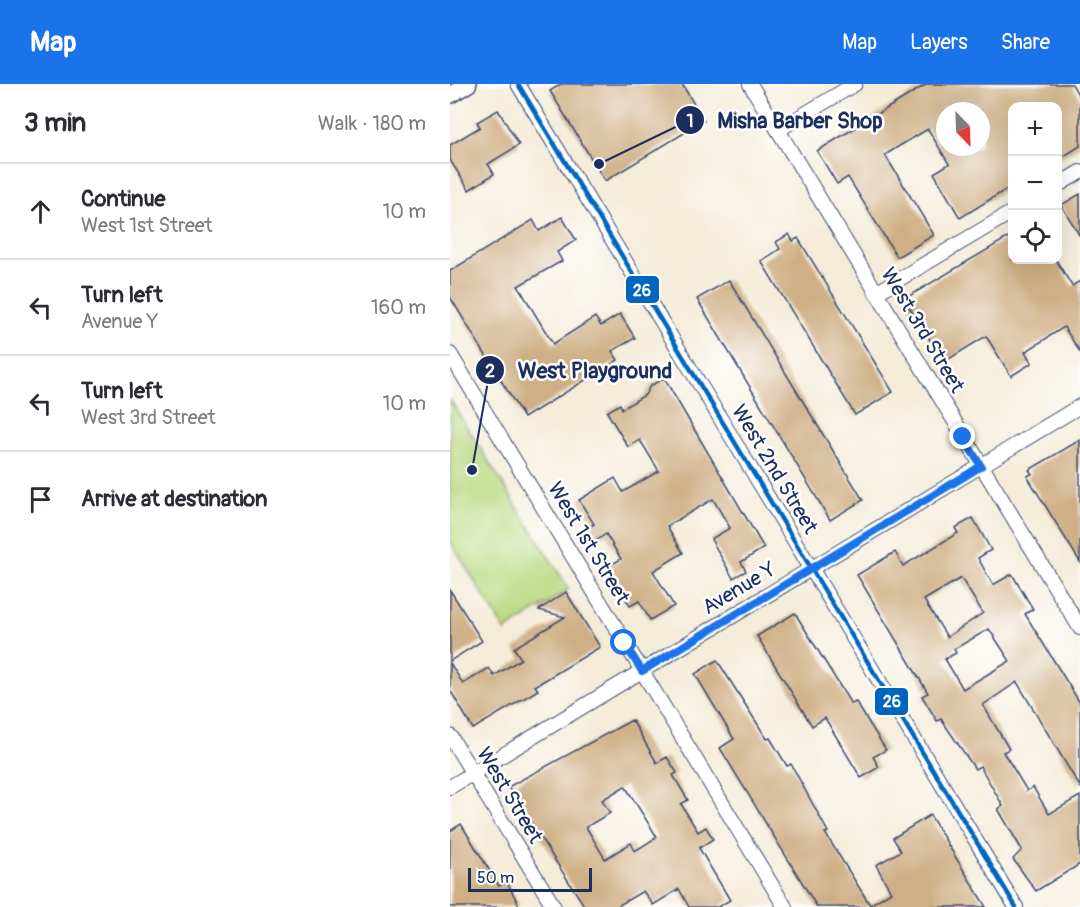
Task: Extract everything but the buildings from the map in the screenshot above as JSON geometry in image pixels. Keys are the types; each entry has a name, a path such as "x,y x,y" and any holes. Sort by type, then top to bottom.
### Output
{"street":[{"path":"450,95 468,84"},
{"name":"West 2nd Street","path":"518,84 1016,907"},
{"name":"West 3rd Street","path":"750,84 1080,628"},
{"path":"778,130 855,84"},
{"path":"1062,183 1080,172"},
{"path":"876,293 1008,214"},
{"name":"West 1st Street","path":"450,354 785,907"},
{"name":"Avenue Y","path":"450,787 1080,406"},
{"name":"West Street","path":"450,736 554,907"}],"green space":[{"path":"450,400 569,589 505,631 450,541"}],"transit line":[{"name":"26","path":"518,84 1016,907"}],"place":[{"name":"Misha Barber Shop","path":"599,164"},
{"name":"West Playground","path":"472,470"}],"route":[{"path":"624,643 642,671 965,476 981,466 963,437"}]}
